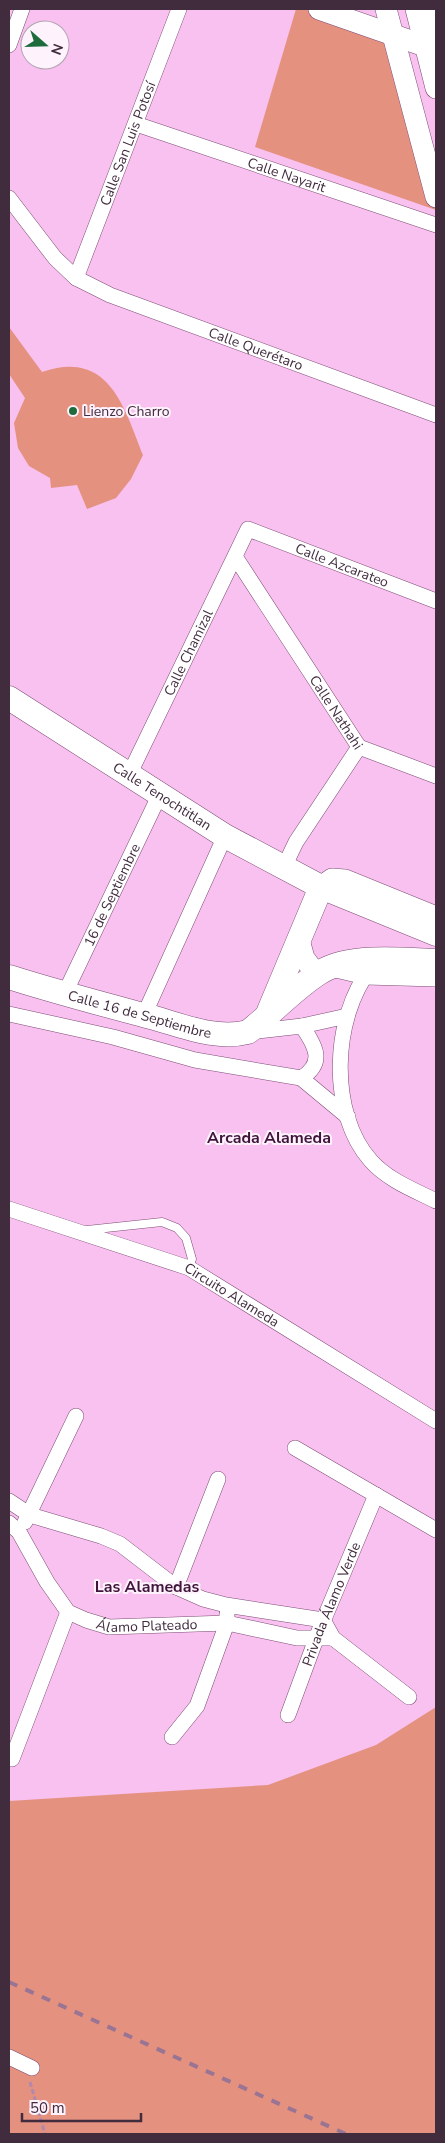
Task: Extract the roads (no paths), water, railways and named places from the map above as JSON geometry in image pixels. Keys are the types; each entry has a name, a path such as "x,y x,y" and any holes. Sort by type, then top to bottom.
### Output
{"main road":[{"name":"Calle Tenochtitlan","path":"9,698 225,836 321,887 436,934"},
{"path":"267,1015 321,887"},
{"path":"248,1032 324,970 342,963 372,967 436,961"},
{"name":"Calle 16 de Septiembre","path":"9,977 64,995 223,1035 248,1032"}],"street":[{"path":"9,45 22,9"},
{"name":"Calle San Luis Potosí","path":"76,278 179,9"},
{"path":"319,9 431,48"},
{"path":"386,9 436,197"},
{"path":"416,9 431,48 436,88"},
{"path":"431,48 436,9"},
{"name":"Calle Nayarit","path":"136,124 436,225"},
{"name":"Calle Querétaro","path":"9,198 55,258 76,278 110,296 436,415"},
{"name":"Calle Chamizal","path":"129,775 236,558 248,529"},
{"name":"Calle Azcarateo","path":"248,529 436,601"},
{"name":"Calle Nathahi","path":"236,558 359,747 296,842 284,867"},
{"path":"359,747 436,776"},
{"name":"16 de Septiembre","path":"64,995 160,794"},
{"path":"144,1015 225,836"},
{"path":"321,887 332,879 345,880 436,917"},
{"path":"299,940 304,958 324,970"},
{"path":"436,976 372,967 347,1016 340,1060 341,1084 348,1117 357,1141 376,1166 402,1183 436,1201"},
{"path":"9,1014 114,1037 195,1060 301,1078 348,1117"},
{"path":"248,1032 302,1026 347,1016"},
{"path":"301,1078 311,1070 316,1057 315,1044 302,1026"},
{"name":"Circuito Alameda","path":"9,1209 189,1268 436,1421"},
{"path":"12,1759 68,1612 46,1582 14,1528 30,1515 76,1416"},
{"path":"295,1448 436,1530"},
{"path":"176,1587 218,1479"},
{"name":"Privada Álamo Verde","path":"288,1715 323,1620 376,1495"},
{"path":"9,1501 30,1515 101,1536 120,1544 176,1587 203,1599 226,1605 323,1620 333,1638 409,1696"},
{"path":"172,1737 197,1706 227,1623 226,1605"},
{"name":"Álamo Plateado","path":"68,1612 108,1627 227,1623 297,1638 316,1640 333,1638"},
{"path":"9,2057 28,2066"}],"lane":[{"path":"78,1231 162,1222 177,1228 186,1238 192,1259 189,1268"}],"railway":[{"path":"9,1982 346,2134"}],"place":[{"name":"Lienzo Charro","path":"73,411"}],"district":[{"name":"Arcada Alameda","path":"269,1137"},
{"name":"Las Alamedas","path":"147,1586"}]}
